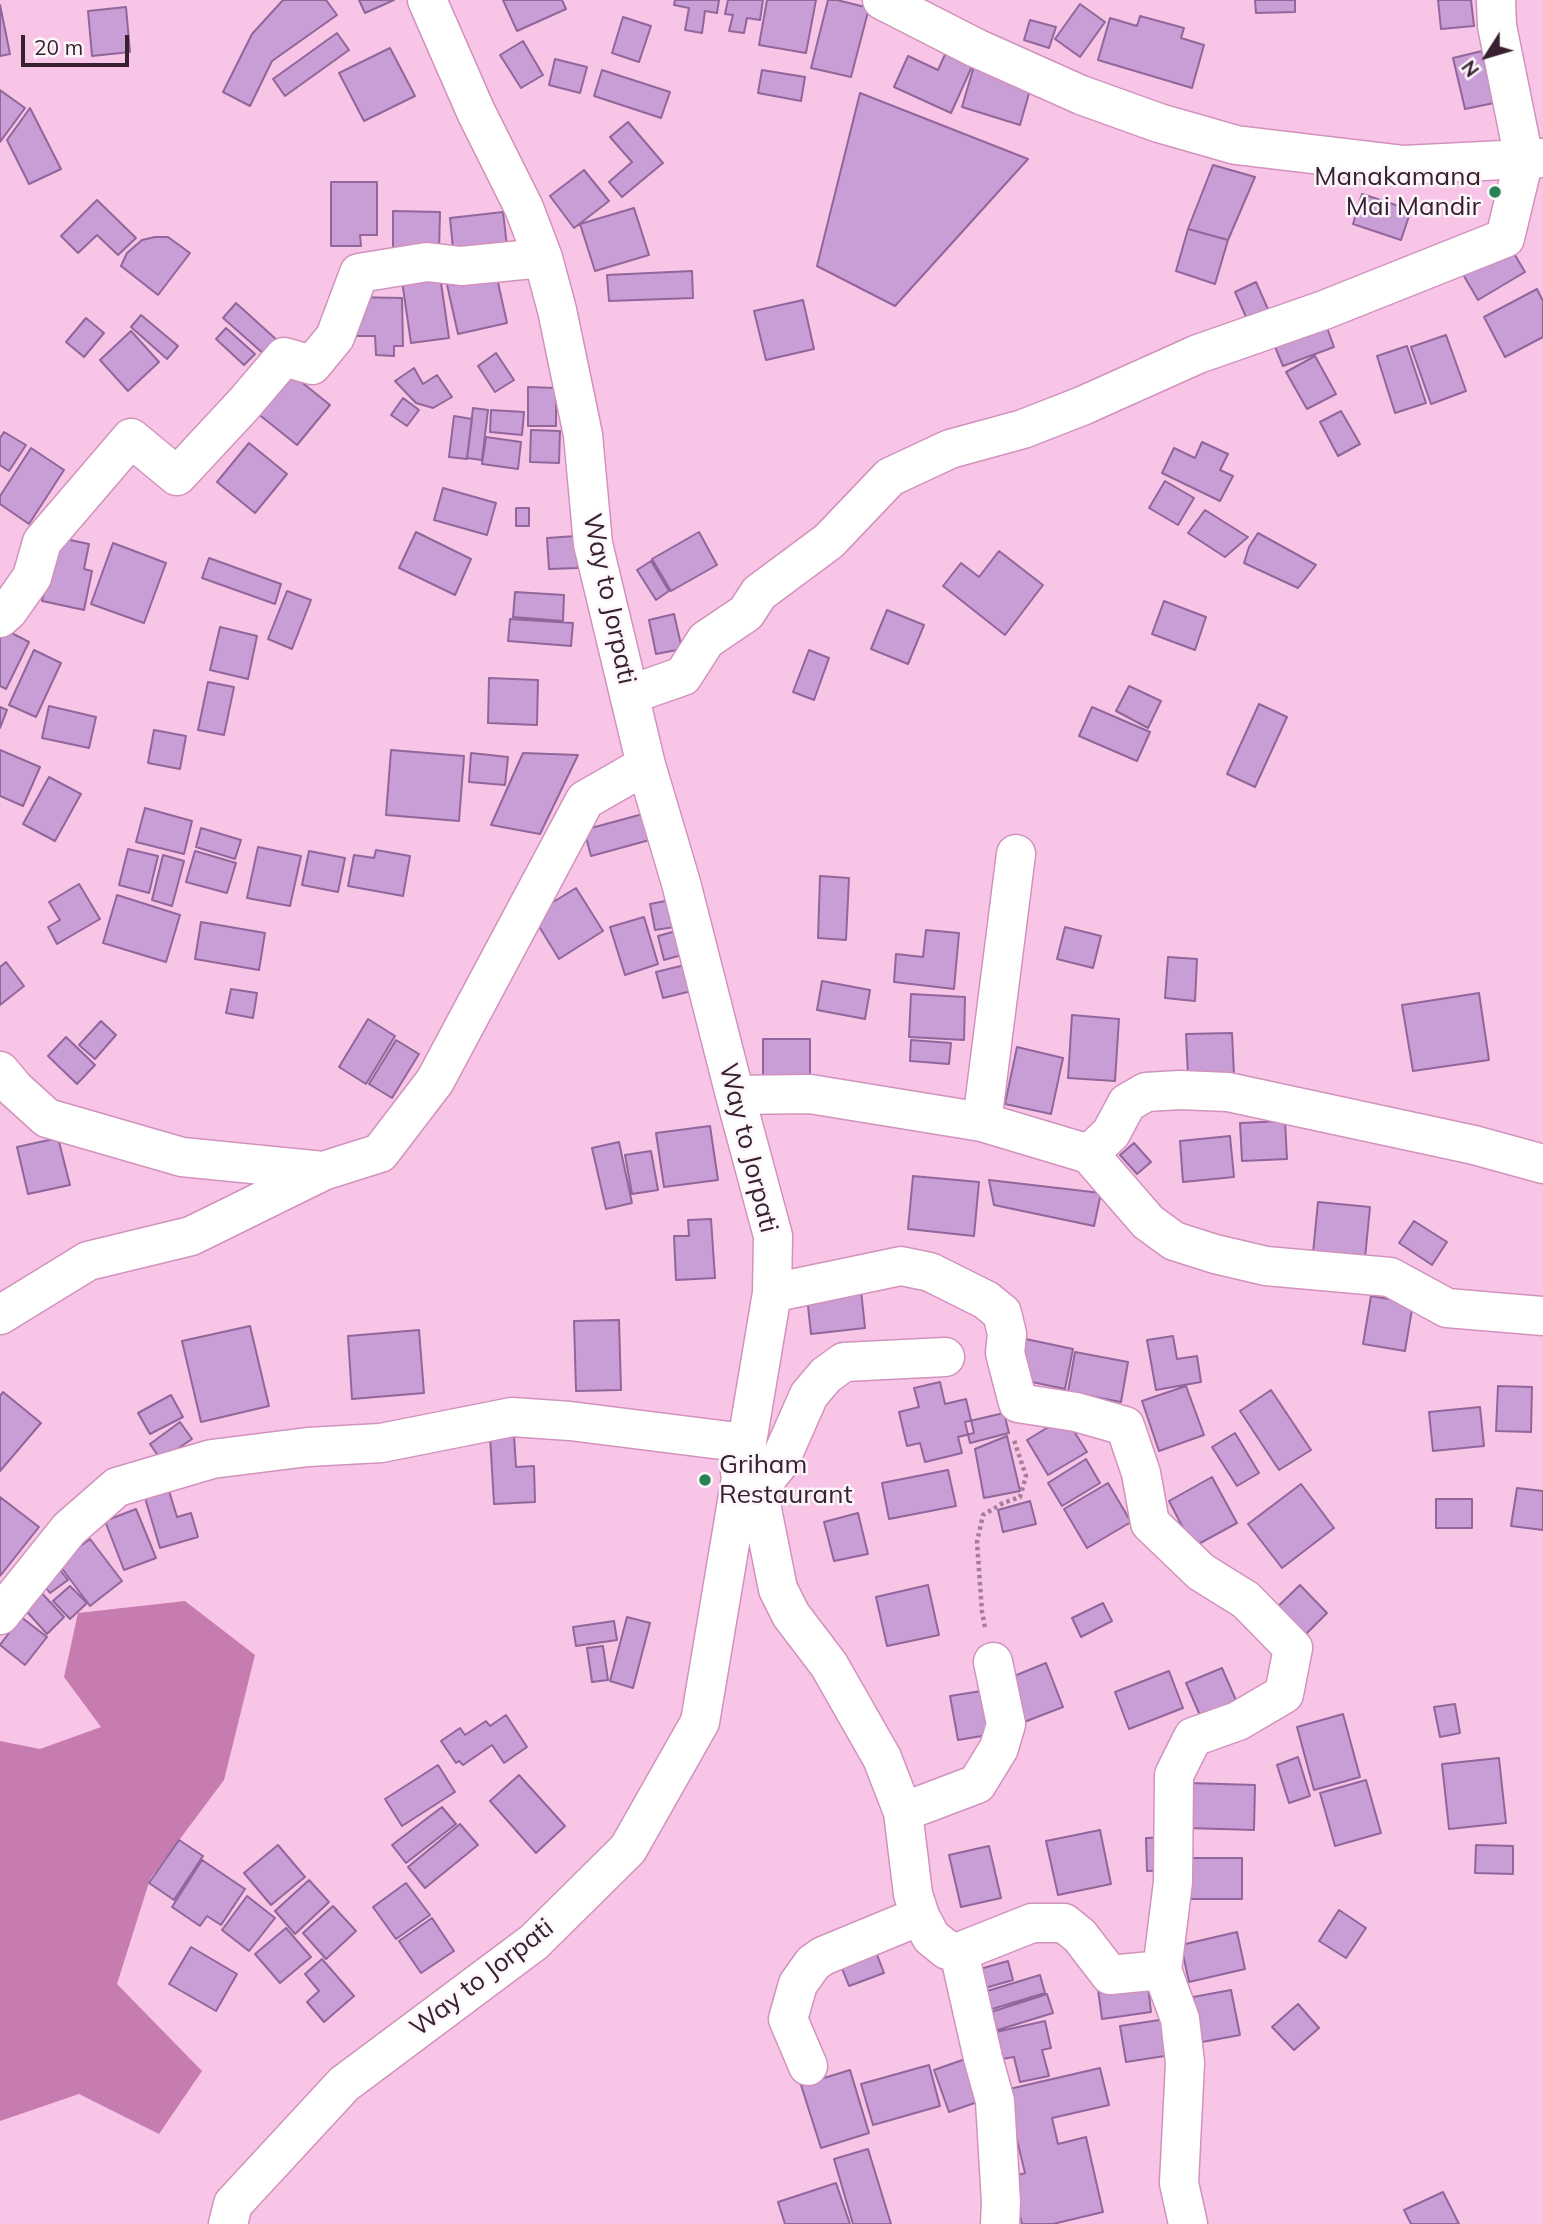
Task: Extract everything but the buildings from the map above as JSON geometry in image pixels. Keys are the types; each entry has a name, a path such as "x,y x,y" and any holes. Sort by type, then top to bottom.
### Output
{"street":[{"name":"Way to Jorpati","path":"228,2224 233,2204 344,2084 534,1942 628,1849 701,1722 748,1468 772,1293 773,1236 681,883 646,765 593,544 583,435 557,310 543,258 524,208 476,113 427,0"},
{"path":"882,0 976,48 1081,95 1159,123 1236,145 1404,165 1534,158"},
{"path":"629,695 683,676 706,640 746,613 759,593 829,541 890,477 950,449 1023,429 1198,354 1324,310 1505,238 1534,158 1497,26 1496,0"},
{"path":"0,618 32,577 42,542 131,438 177,476 284,358 312,365 335,337 359,273 427,262 461,266 543,258"},
{"path":"0,1315 88,1261 191,1236 323,1171 380,1153 435,1081 585,800 646,765"},
{"path":"982,1122 1016,855"},
{"path":"0,1071 15,1089 47,1118 181,1157 323,1171"},
{"path":"1089,1154 1111,1133 1127,1103 1146,1092 1180,1090 1228,1092 1474,1145 1543,1164"},
{"path":"735,1095 810,1094 982,1122 1089,1154 1148,1222 1174,1241 1266,1266 1390,1277 1447,1308 1543,1316"},
{"path":"772,1293 901,1266 930,1272 986,1300 1002,1313 1007,1334 1005,1353 1018,1403 1076,1412 1125,1426 1141,1473 1150,1523 1201,1572 1246,1600 1293,1648 1284,1694 1238,1721 1193,1737 1174,1775 1173,1882 1162,1970 1180,2020 1185,2063 1179,2183 1188,2224"},
{"path":"0,1615 69,1529 117,1488 212,1458 308,1447 381,1443 512,1417 569,1421 748,1468 779,1463 809,1395 826,1375 844,1362 946,1357"},
{"path":"748,1468 778,1589 791,1615 829,1665 882,1758 903,1812 913,1894 931,1937 947,1950 959,1952 1032,1923 1064,1923 1080,1936 1110,1976 1162,1970"},
{"path":"903,1812 977,1784 999,1748 1006,1724 993,1662"},
{"path":"808,2066 788,2019 798,1983 813,1963 823,1956 920,1916"},
{"path":"959,1952 982,2057 995,2101 1001,2188 1000,2224"}],"path":[{"path":"993,1662 982,1612 977,1542 983,1516 1003,1503 1020,1497 1023,1487 1026,1476 1014,1445 1018,1403"}],"shaded area":[{"path":"185,1601 255,1655 224,1780 150,1879 117,1984 202,2071 159,2134 79,2094 0,2121 0,1741 40,1749 101,1727 64,1677 78,1613"}],"place":[{"name":"Manakamana Mai Mandir","path":"1495,192"},
{"name":"Griham Restaurant","path":"705,1480"}]}
